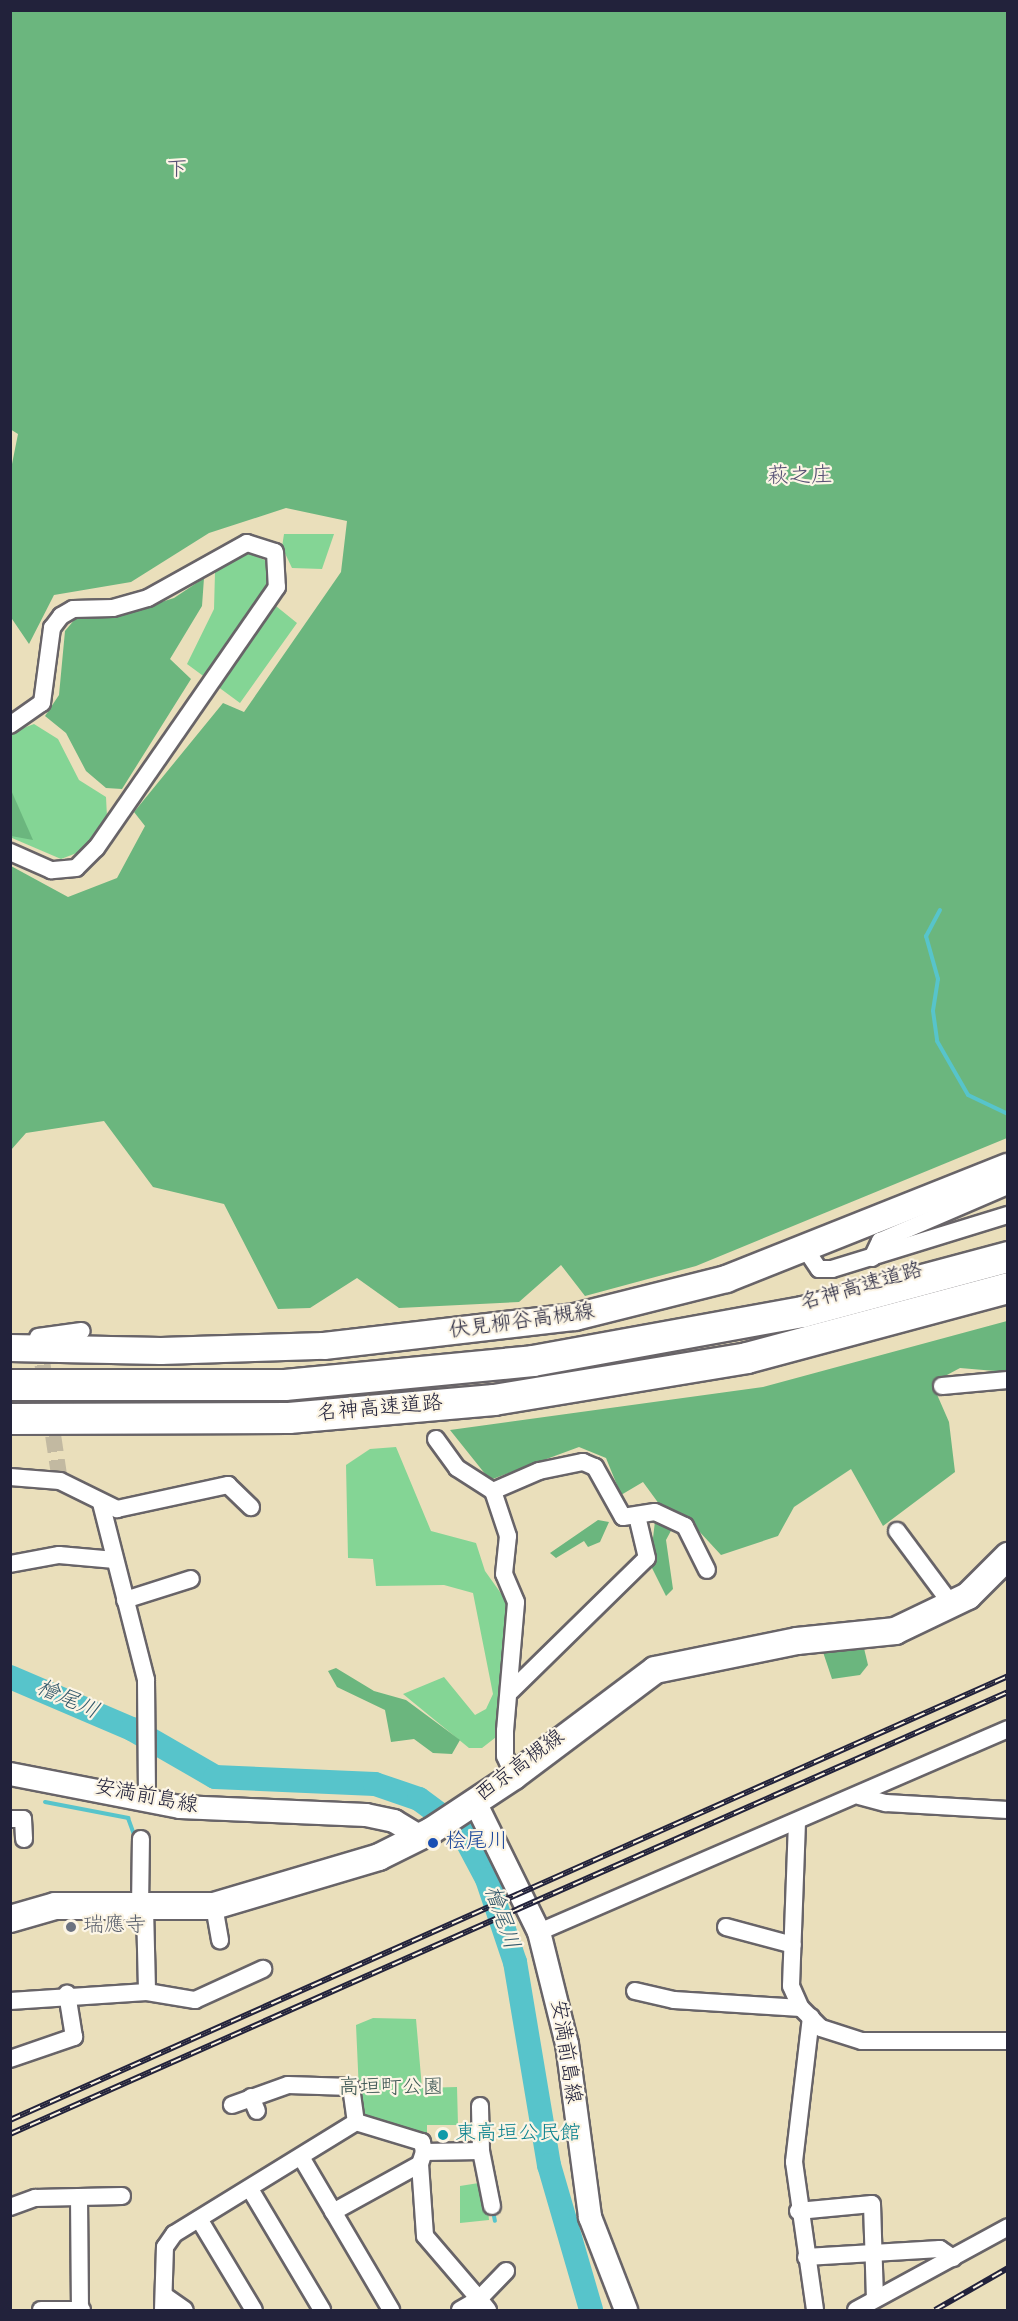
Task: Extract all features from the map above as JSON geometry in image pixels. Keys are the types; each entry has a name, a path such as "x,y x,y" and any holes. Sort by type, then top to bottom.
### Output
{"highway":[{"name":"名神高速道路","path":"646,1342 842,1294 1008,1244"},
{"name":"名神高速道路","path":"10,1385 297,1384 522,1363 646,1342 865,1298 1008,1257"},
{"name":"名神高速道路","path":"747,1358 1008,1288"},
{"name":"名神高速道路","path":"10,1419 67,1422 391,1411 593,1386 860,1338 1008,1299"},
{"path":"10,1425 67,1422"}],"main road":[{"name":"伏見柳谷高槻線","path":"10,1348 244,1349 491,1329 654,1300 806,1250 1007,1167"},
{"name":"西京高槻線","path":"10,1918 55,1906 143,1908 214,1906 379,1857 426,1834 471,1805 655,1670 796,1641 895,1631 952,1605 1008,1556"},
{"name":"安満前島線","path":"10,1774 204,1810 334,1810 394,1821 426,1834"},
{"name":"安満前島線","path":"471,1805 539,1932 567,2044 590,2217 626,2310"}],"street":[{"path":"10,725 42,703 52,628 61,616 156,595 247,543 275,552 277,587 96,848 75,868 51,870 10,852"},
{"path":"872,1258 880,1241 1008,1186"},
{"path":"806,1250 819,1269 872,1258 1008,1215"},
{"path":"38,1337 82,1331"},
{"path":"942,1386 1008,1380"},
{"path":"436,1439 457,1468 494,1491 508,1536 504,1574 516,1602 505,1756 513,1776"},
{"path":"494,1491 539,1471 583,1462 595,1467 620,1514 637,1516 655,1512 685,1526 707,1570"},
{"path":"10,1477 60,1481 101,1503 129,1509 228,1485 250,1507"},
{"path":"101,1503 146,1680 147,1799"},
{"path":"511,1691 647,1557 637,1516"},
{"path":"897,1531 952,1605"},
{"path":"10,1564 59,1556 115,1560"},
{"path":"125,1600 191,1579"},
{"path":"539,1932 859,1796 1008,1729"},
{"path":"859,1796 886,1803 1008,1810"},
{"path":"10,1818 23,1819 24,1839"},
{"path":"797,1822 791,1986 806,2012 821,2028 862,2041 1008,2041"},
{"path":"141,1839 147,1992"},
{"path":"214,1906 220,1940"},
{"path":"726,1928 793,1946"},
{"path":"10,2001 67,1994 147,1992 195,2000 263,1969"},
{"path":"635,1991 684,2001 806,2012"},
{"path":"10,2059 74,2037 67,1994"},
{"path":"806,2012 794,2162 798,2211 815,2310"},
{"path":"232,2105 254,2104 288,2085 318,2092 351,2087 356,2122"},
{"path":"480,2106 481,2151 492,2206"},
{"path":"185,2310 164,2303 166,2242 199,2219 356,2122 422,2142 425,2236 484,2305"},
{"path":"333,2212 422,2158 481,2151"},
{"path":"301,2157 391,2310"},
{"path":"250,2189 322,2310"},
{"path":"10,2206 35,2198 79,2197 112,2191"},
{"path":"41,2310 81,2310 79,2197"},
{"path":"798,2211 872,2204 875,2299"},
{"path":"199,2219 254,2310"},
{"path":"856,2310 1008,2227"},
{"path":"806,2257 874,2251 940,2249 953,2258"},
{"path":"460,2310 484,2305 506,2271"}],"green space":[{"path":"11,10 1007,11 1007,1138 696,1266 585,1296 561,1265 519,1302 399,1308 357,1278 310,1308 278,1309 224,1204 153,1187 104,1121 26,1133 11,1150 11,866 68,897 117,878 145,826 134,812 223,703 244,712 341,572 347,521 286,508 209,533 131,582 54,595 29,644 10,616 10,474 18,434 10,429"},
{"path":"284,534 334,534 322,569 292,568 282,547"},
{"path":"248,553 269,562 272,578 261,594 297,623 240,703 187,664 214,609 215,572"},
{"path":"204,578 202,606 170,659 191,679 122,789 106,788 86,771 66,733 45,716 59,695 65,631 75,619 114,617 174,598"},
{"path":"34,724 58,739 79,780 106,797 107,817 82,851 61,859 12,838 10,733"},
{"path":"11,790 33,840 11,836"},
{"path":"1007,1321 1007,1372 960,1368 932,1383 949,1422 955,1472 883,1526 851,1469 794,1507 778,1536 721,1555 686,1517 662,1508 643,1482 621,1495 606,1458 579,1447 490,1480 450,1430 763,1387"},
{"path":"396,1447 431,1531 476,1543 485,1571 510,1606 500,1734 482,1748 469,1748 403,1694 444,1677 475,1715 486,1709 493,1694 473,1593 444,1585 376,1586 373,1559 348,1558 346,1465 370,1449"},
{"path":"598,1520 609,1522 600,1542 588,1547 584,1541 556,1558 550,1553"},
{"path":"655,1521 673,1527 666,1540 673,1589 666,1596 650,1564"},
{"path":"863,1644 868,1665 860,1675 832,1679 821,1646"},
{"path":"336,1668 374,1691 406,1700 460,1740 452,1754 433,1753 414,1739 391,1742 385,1710 337,1687 328,1671"},
{"name":"高垣町公園","path":"373,2018 416,2019 422,2088 457,2087 458,2125 427,2125 427,2135 360,2114 356,2025"},
{"path":"485,2182 489,2220 460,2223 460,2186"}],"waterway":[{"path":"940,910 926,936 938,979 933,1011 937,1041 968,1095 1008,1114"},
{"name":"檜尾川","path":"10,1677 132,1729 215,1777 375,1784 419,1799 461,1830 487,1879 515,1962 549,2165 591,2310"},
{"path":"45,1802 128,1818 135,1837"},
{"path":"493,2211 495,2221"}],"tunnel":[{"path":"39,1341 60,1481"}],"railway":[{"path":"10,2120 1008,1676"},
{"path":"10,2134 1008,1692"},
{"path":"935,2310 1008,2268"}],"place":[{"name":"桧尾川","path":"433,1843"},
{"name":"瑞應寺","path":"71,1927"},
{"name":"東高垣公民館","path":"443,2135"}],"district":[{"name":"下","path":"177,172"},
{"name":"萩之庄","path":"800,478"}]}
